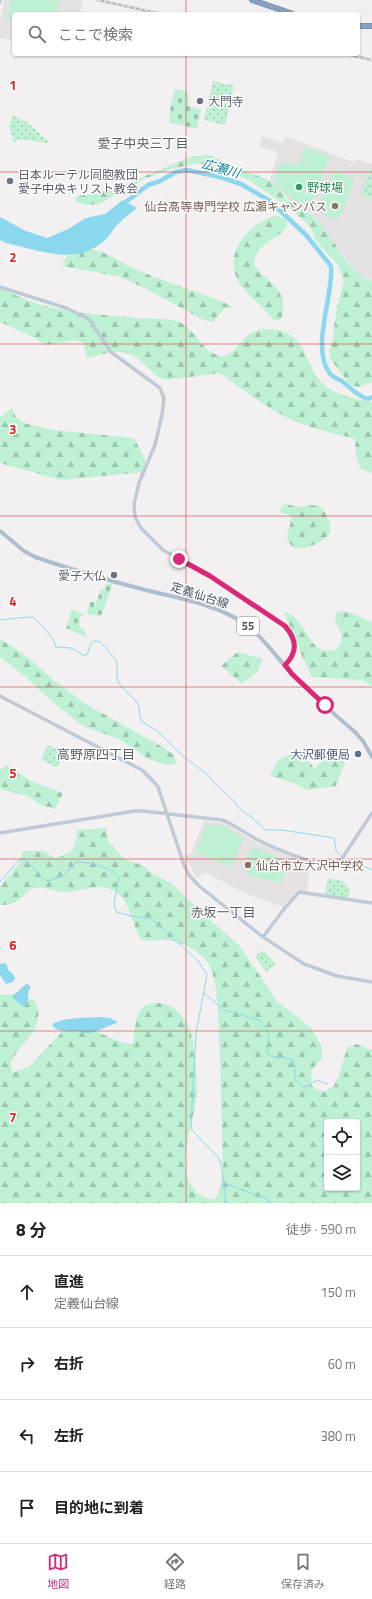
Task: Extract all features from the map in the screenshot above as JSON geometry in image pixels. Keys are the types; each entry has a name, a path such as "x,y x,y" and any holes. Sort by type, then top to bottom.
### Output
{"highway":[{"path":"252,0 287,12"},
{"path":"360,26 372,26"}],"main road":[{"name":"定義仙台線","path":"0,531 24,552 34,557 116,582 198,603 228,614 252,629 304,686 355,732 363,741 372,756"}],"street":[{"path":"0,286 66,308 87,318 111,352 160,388 164,398 162,415 155,444 139,483 134,504 135,517 141,528 163,550 210,576 285,626 290,633 295,646 291,658 285,665"},
{"path":"0,696 142,770 155,783 188,875 198,885 263,937 303,963 319,970 337,976 372,982"},
{"path":"0,833 135,811 167,814 222,820 259,841 324,865 334,864 341,860 343,855 360,833 372,812"},
{"path":"263,937 299,892 372,903"}],"shaded area":[{"path":"4,0 79,0 82,1 80,11 84,12 12,12 12,41 0,38 0,22"},
{"name":"仙台高等専門学校 広瀬キャンパス","path":"262,136 283,143 285,136 353,162 355,162 356,159 372,164 372,280 361,276 357,272 334,244 318,220 307,211 290,201 270,180 278,152 259,146"},
{"name":"仙台市立大沢中学校","path":"204,821 223,823 253,841 306,863 310,867 307,890 305,892 297,890 283,907 242,892 205,872 197,878 184,856 191,853"}],"green space":[{"path":"11,0 59,1 57,12 12,12 12,19 7,18"},
{"path":"213,81 234,86 225,125 204,120"},
{"path":"175,89 186,91 189,100 188,106 201,110 197,129 169,122 171,104"},
{"path":"13,115 28,123 50,143 17,139 16,142 12,141 13,136 10,134 11,131 9,126"},
{"name":"野球場","path":"305,147 330,156 311,205 305,208 280,188 276,182 275,176 277,169 283,162 298,165 300,162 319,169 300,161"},
{"path":"207,155 264,178 274,184 290,202 315,218 324,228 348,263 363,277 372,281 372,382 358,387 350,385 330,358 329,351 332,342 337,307 344,281 338,265 316,241 310,226 287,206 250,181 228,171 198,163 171,169 144,179 99,204 85,205 76,201 75,197 115,189 190,157"},
{"path":"370,170 372,171 372,198 362,194"},
{"path":"335,171 354,180 342,213 337,219 323,215 321,205 333,172"},
{"path":"275,216 284,218 287,222 287,226 261,248 255,257 255,264 258,270 277,288 281,296 283,306 281,319 277,321 270,317 248,294 238,280 234,268 236,251 245,235 259,223"},
{"path":"81,249 90,249 104,253 135,269 221,301 234,308 225,308 214,322 204,320 118,276 62,265 67,257"},
{"path":"0,286 32,302 67,311 176,321 188,328 209,351 216,355 223,356 234,351 243,340 256,331 265,329 287,333 300,344 316,376 322,383 332,391 345,396 372,402 372,473 361,469 356,457 355,439 310,427 292,420 259,401 220,373 167,380 155,375 133,355 122,352 112,352 87,358 83,342 74,340 47,345 0,322"},
{"path":"12,408 16,417 24,423 53,430 134,438 146,461 145,472 61,480 0,463 0,417"},
{"path":"285,504 300,507 310,505 320,506 330,523 329,534 322,541 316,544 304,548 294,547 290,544 287,537 291,522 290,515 280,511 282,506"},
{"path":"106,584 111,584 112,586 102,614 100,616 87,614 90,601 96,603 101,590 103,590"},
{"path":"72,609 84,615 80,617 79,626 86,633 86,637 66,628"},
{"path":"340,611 351,613 372,622 372,686 362,680 312,677 284,612 299,622 314,644 320,649 327,651 337,649 342,638 335,618 336,613"},
{"path":"0,639 24,654 52,679 86,704 166,749 174,755 176,764 167,765 148,759 121,740 83,726 0,657"},
{"path":"238,652 263,659 257,672 242,684 221,666"},
{"path":"48,745 64,753 58,766 56,767 41,759"},
{"path":"332,747 340,754 345,763 336,786 307,790 291,782 270,776 277,761 298,750 312,765 314,770"},
{"path":"7,766 33,782 63,793 55,809 41,805 27,796 0,789 0,770"},
{"path":"206,825 222,825 243,838 232,867 196,852"},
{"path":"106,828 108,841 122,857 142,865 153,874 171,883 239,945 277,1001 311,1028 322,1047 321,1059 312,1070 311,1084 314,1088 325,1092 334,1086 347,1048 356,1044 372,1050 372,1203 0,1203 0,995 15,994 34,1000 38,1012 37,1022 33,1032 14,1057 11,1065 13,1072 29,1067 62,1032 79,1028 87,1029 120,1042 128,1044 133,1043 137,1017 143,1008 148,1005 159,1003 168,1005 175,1009 183,1018 191,1033 196,1073 196,1104 187,1146 185,1160 186,1173 191,1184 199,1194 211,1199 215,1199 218,1194 223,1175 218,1005 213,975 205,958 195,950 181,943 165,940 147,941 141,939 124,900 121,896 108,888 94,887 62,892 37,887 28,891 15,902 0,905 0,887 19,864 23,851 44,851 54,858 73,850 76,842 77,830"},
{"path":"255,848 282,859 285,863 282,883 249,876 244,867 248,854"},
{"path":"328,878 343,881 350,890 348,898 325,894"},
{"path":"263,951 276,964 267,972 255,957"}],"water":[{"path":"123,200 137,208 118,224 107,238 96,247 84,252 71,255 58,254 6,243 0,240 0,217 26,231 47,238 68,229 86,218 105,214"},
{"path":"5,963 8,970 15,978 13,982 6,984 0,975 0,964"},
{"path":"27,983 31,988 29,989 27,1001 23,1006 12,997"},
{"path":"100,1017 110,1018 118,1022 89,1033 59,1030 52,1025 56,1022 68,1019"}],"waterway":[{"name":"広瀬川","path":"122,205 148,185 160,181 176,172 187,170 220,177 241,184 270,201 306,235 331,266 331,278 322,336 324,363 333,377 343,382 361,396 368,399 372,397"},
{"path":"0,620 27,617 34,618 53,639 56,647 71,648 83,655 87,655 91,643 94,641 100,642 117,661 117,679 120,685 139,706 142,722 156,730 184,757 208,775 239,808 266,830 282,830 334,838 336,850 342,857"},
{"path":"0,882 21,859 30,864 40,876 48,881 63,876 76,862 93,864 111,870 119,877 114,903 117,912 152,919 199,962 207,975 196,1033 191,1125 192,1130 218,1157 221,1164 226,1203"},
{"path":"344,859 353,866 361,865 372,870"},
{"path":"204,993 224,1010 259,1020 265,1026 269,1034 267,1053 271,1056 291,1059 294,1062 297,1083 305,1087 317,1080 327,1084"},
{"path":"223,1183 261,1197 272,1203"}],"railway":[{"path":"98,0 152,12"},
{"path":"355,56 372,60"}],"place":[{"name":"大門寺","path":"200,101"},
{"name":"日本ルーテル同胞教団 愛子中央キリスト教会","path":"10,181"},
{"name":"野球場","path":"299,187"},
{"name":"仙台高等専門学校 広瀬キャンパス","path":"335,206"},
{"name":"愛子大仏","path":"114,575"},
{"name":"大沢郵便局","path":"358,754"},
{"name":"仙台市立大沢中学校","path":"248,865"}],"district":[{"name":"愛子中央三丁目","path":"143,143"},
{"name":"高野原四丁目","path":"96,754"},
{"name":"赤坂一丁目","path":"223,912"}],"route":[{"path":"179,559 210,576 285,626 294,639 295,646 291,658 285,665 304,686 325,705"}]}
